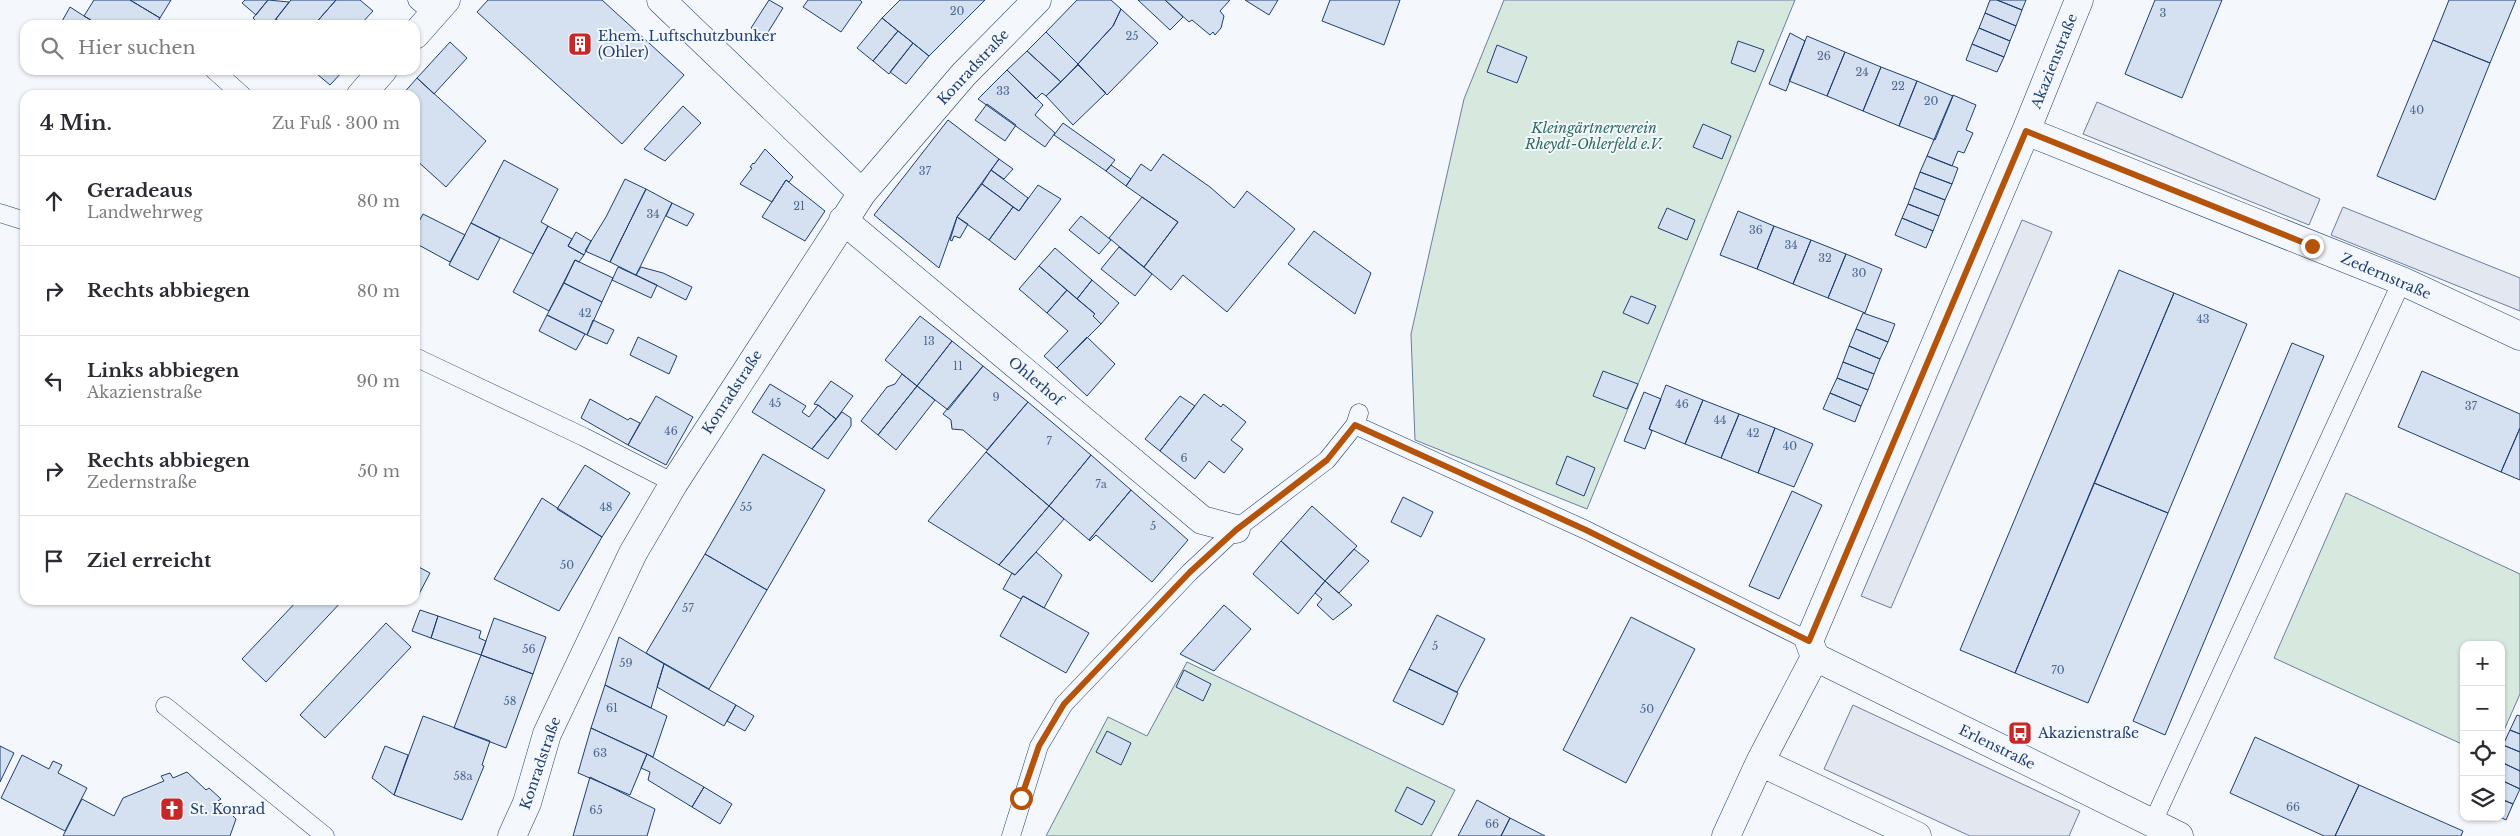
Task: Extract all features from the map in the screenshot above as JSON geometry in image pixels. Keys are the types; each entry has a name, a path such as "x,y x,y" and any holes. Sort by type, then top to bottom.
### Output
{"street":[{"path":"661,0 862,193"},
{"name":"Konradstraße","path":"512,836 527,803 547,734 633,553 674,482 862,193 964,74 1037,0"},
{"name":"Akazienstraße","path":"1726,836 1812,649 2079,0"},
{"path":"420,26 432,5"},
{"path":"365,90 379,75"},
{"name":"Zedernstraße","path":"2026,131 2402,281 2520,336"},
{"name":"Ohlerhof","path":"843,220 1202,520 1236,530"},
{"name":"Erlenstraße","path":"1812,649 2140,826 2179,836"},
{"path":"1760,762 1917,836"}],"lane":[{"path":"220,75 236,90"},
{"path":"0,213 20,219"},
{"path":"2140,826 2402,281"},
{"path":"420,360 584,437 674,482"},
{"path":"1011,836 1039,746 1064,704 1190,572 1236,530 1327,460 1357,419 1586,530 1812,649"},
{"path":"165,706 325,836"}],"green space":[{"name":"Kleingärtnerverein Rheydt-Ohlerfeld e.V.","path":"1504,0 1795,0 1587,509 1415,440 1411,334 1464,99"},
{"path":"2346,493 2520,574 2520,694 2505,728 2505,641 2460,641 2460,743 2274,658"},
{"path":"1187,662 1455,790 1431,836 1046,836 1108,717 1147,736"}],"shaded area":[{"path":"2097,102 2320,199 2309,225 2083,134"},
{"path":"2343,207 2520,278 2520,311 2331,235"},
{"path":"2022,220 2052,232 1891,608 1861,596"},
{"path":"1853,705 2080,811 2069,836 1970,836 1824,769"}],"building":[{"path":"94,0 130,0 160,18 159,20 91,20 84,16"},
{"path":"130,0 171,0 160,18"},
{"path":"245,0 268,0 256,15 242,3"},
{"path":"268,0 289,2 275,20 255,20 253,18"},
{"path":"291,0 336,0 318,20 276,19"},
{"path":"336,0 360,0 373,11 365,20 318,20"},
{"name":"Ehem. Luftschutzbunker (Ohler)","path":"488,0 602,0 684,75 622,144 477,12"},
{"path":"769,0 783,8 765,37 751,28"},
{"path":"808,0 860,0 862,2 841,32 803,7"},
{"path":"900,0 985,0 929,56 882,18"},
{"path":"1077,0 1111,0 1121,9 1113,26 1078,64 1046,32"},
{"path":"1138,0 1165,0 1183,17 1170,30"},
{"path":"1165,0 1230,0 1220,11 1224,16 1221,28 1215,35 1213,32 1210,35 1192,20 1189,22"},
{"path":"1245,0 1278,0 1269,15"},
{"path":"1330,0 1400,0 1384,45 1322,21"},
{"path":"1990,0 1997,0 2022,10 2016,26 1985,13"},
{"path":"1997,0 2026,0 2022,10"},
{"path":"2155,0 2222,0 2182,98 2125,74"},
{"path":"2449,0 2516,0 2490,63 2433,40"},
{"path":"70,7 91,20 63,20"},
{"path":"1121,9 1158,43 1107,95 1078,64 1113,26"},
{"path":"1985,13 2016,26 2010,41 1979,28"},
{"path":"882,18 898,31 873,61 857,48"},
{"path":"1979,28 2010,41 2004,57 1972,44"},
{"path":"898,31 913,43 889,74 873,61"},
{"path":"1046,32 1078,64 1061,82 1027,51"},
{"path":"1790,33 1805,41 1786,91 1769,84"},
{"path":"1807,36 1845,52 1827,96 1789,81"},
{"path":"2433,40 2490,63 2435,200 2377,176"},
{"path":"1738,41 1764,50 1755,72 1731,63"},
{"path":"450,42 467,58 434,94 417,78"},
{"path":"913,43 929,56 906,84 890,72"},
{"path":"1972,44 2004,57 1997,72 1966,60"},
{"path":"1497,45 1527,57 1517,83 1487,72"},
{"path":"1027,51 1061,82 1046,96 1042,93 1036,99 1007,70"},
{"path":"1845,52 1881,67 1863,111 1827,96"},
{"path":"1078,65 1106,93 1073,125 1046,96"},
{"path":"1881,67 1917,81 1899,126 1863,111"},
{"path":"1007,70 1043,105 1035,115 1055,133 1045,147 978,99"},
{"path":"318,75 339,75 330,85"},
{"path":"417,78 486,141 446,187 420,164 420,90 406,90"},
{"path":"1917,81 1953,96 1935,140 1899,126"},
{"path":"1953,95 1976,105 1966,130 1973,133 1964,153 1958,151 1952,166 1927,156"},
{"path":"987,104 1016,125 1005,141 975,120"},
{"path":"683,106 701,123 665,161 644,149"},
{"path":"948,120 999,159 957,217 939,268 874,215"},
{"path":"1063,123 1115,160 1106,171 1054,135"},
{"path":"1703,124 1731,136 1722,159 1693,147"},
{"path":"765,149 793,177 789,182 786,180 772,202 740,184 752,168 750,167"},
{"path":"1163,154 1210,187 1234,208 1247,191 1295,229 1227,312 1183,275 1171,290 1144,267 1178,222 1126,186 1141,164 1151,171"},
{"path":"1927,156 1958,168 1952,184 1920,172"},
{"path":"999,159 1013,169 1004,179 991,170"},
{"path":"504,160 558,189 541,222 548,226 533,254 471,223"},
{"path":"1111,165 1131,179 1126,186 1106,171"},
{"path":"991,170 1028,198 1019,211 982,184"},
{"path":"1920,172 1952,184 1945,200 1914,188"},
{"path":"625,179 646,189 610,262 585,251 606,217"},
{"path":"786,180 825,211 805,241 762,217"},
{"path":"982,184 1013,207 989,240 957,217"},
{"path":"1038,185 1061,199 1015,260 989,240 1013,207 1019,211"},
{"path":"1914,188 1945,200 1939,216 1908,204"},
{"path":"646,189 672,203 636,275 610,262"},
{"path":"1142,197 1178,222 1144,267 1109,238"},
{"path":"672,203 694,214 687,226 666,216"},
{"path":"1908,204 1939,216 1933,231 1902,218"},
{"path":"1667,208 1695,220 1687,240 1658,228"},
{"path":"1738,211 1774,226 1757,269 1720,255"},
{"path":"423,214 465,235 450,262 420,246 420,220"},
{"path":"1081,216 1111,240 1099,254 1069,230"},
{"path":"957,217 968,224 960,238 954,236 952,241 950,240"},
{"path":"1902,218 1933,231 1926,248 1895,235"},
{"path":"471,223 500,238 478,280 449,265"},
{"path":"548,226 572,239 568,246 584,255 579,262 575,260 549,311 513,292"},
{"path":"1774,226 1811,240 1793,284 1757,269"},
{"path":"1314,231 1371,273 1355,314 1288,264"},
{"path":"576,232 591,241 584,255 568,246"},
{"path":"1811,240 1846,254 1828,298 1793,284"},
{"path":"1119,247 1152,274 1135,296 1101,269"},
{"path":"1055,248 1092,280 1077,299 1039,266"},
{"path":"1846,254 1882,269 1865,313 1828,298"},
{"path":"575,260 613,278 602,302 564,283"},
{"path":"1039,266 1067,290 1047,313 1019,289"},
{"path":"618,267 657,285 651,298 612,280"},
{"path":"641,267 663,273 692,287 686,300 636,275"},
{"path":"2119,270 2174,293 2015,673 1960,650"},
{"path":"1092,280 1119,303 1101,324 1093,316 1095,314 1077,299"},
{"path":"564,283 602,302 587,335 547,315"},
{"path":"1067,290 1095,314 1093,316 1101,324 1057,368 1044,356 1068,331 1047,313"},
{"path":"2174,293 2247,324 2168,513 2094,483"},
{"path":"1631,296 1656,306 1648,324 1623,313"},
{"path":"1863,313 1895,324 1888,342 1856,329"},
{"path":"547,315 585,334 576,350 539,331"},
{"path":"920,316 952,341 917,386 885,360"},
{"path":"593,320 614,330 607,344 587,335"},
{"path":"1856,329 1888,342 1880,359 1849,346"},
{"path":"638,337 677,356 669,374 630,355"},
{"path":"1087,337 1115,364 1087,396 1057,368"},
{"path":"952,341 983,366 948,410 917,386"},
{"path":"2292,343 2324,356 2165,735 2133,721"},
{"path":"1849,346 1880,359 1874,374 1843,362"},
{"path":"1843,362 1874,374 1868,390 1837,378"},
{"path":"983,366 1028,402 987,450 963,430 952,429 951,420 943,414"},
{"path":"1603,371 1638,384 1627,409 1593,396"},
{"path":"2422,371 2520,414 2520,428 2501,472 2398,427"},
{"path":"902,374 917,386 878,435 861,421 887,387 895,384"},
{"path":"1837,378 1868,390 1861,406 1830,393"},
{"path":"831,381 853,396 836,419 814,404"},
{"path":"770,384 806,406 802,412 809,417 818,405 836,419 812,449 752,412"},
{"path":"1666,385 1703,400 1685,444 1649,429"},
{"path":"917,386 935,400 896,450 878,435"},
{"path":"1644,392 1661,399 1649,429 1652,431 1645,449 1624,441"},
{"path":"1830,393 1861,406 1855,422 1823,409"},
{"path":"1204,394 1221,407 1223,404 1246,422 1231,440 1243,449 1224,473 1209,461 1195,479 1160,451"},
{"path":"656,396 693,417 666,465 628,445"},
{"path":"1180,396 1195,406 1160,451 1145,439"},
{"path":"590,399 628,420 630,418 640,423 628,445 581,418"},
{"path":"1703,400 1739,414 1721,458 1685,444"},
{"path":"1028,402 1091,455 1049,506 986,452"},
{"path":"842,412 851,418 851,426 828,459 812,449"},
{"path":"1739,414 1775,428 1758,473 1721,458"},
{"path":"1775,428 1813,444 1794,487 1758,473"},
{"path":"2520,428 2520,480 2501,472"},
{"path":"986,452 1049,506 999,565 928,521"},
{"path":"763,454 825,490 767,590 705,554"},
{"path":"1091,455 1131,490 1089,540 1049,506"},
{"path":"1567,456 1595,468 1584,496 1556,484"},
{"path":"585,465 630,493 602,537 557,509"},
{"path":"2094,483 2168,513 2088,703 2015,673"},
{"path":"1131,490 1188,540 1152,582 1096,535 1089,540"},
{"path":"1792,491 1822,505 1779,599 1749,586"},
{"path":"1403,497 1433,512 1421,537 1391,522"},
{"path":"542,498 602,537 559,611 494,579"},
{"path":"1049,506 1064,519 1015,575 999,565"},
{"path":"1312,506 1357,546 1325,581 1281,541"},
{"path":"1281,541 1325,581 1298,614 1253,574"},
{"path":"1354,549 1369,561 1339,593 1325,581"},
{"path":"1036,552 1062,575 1044,608 1023,596 1021,599 1003,589 1012,573 1015,575"},
{"path":"705,554 767,590 709,689 646,653"},
{"path":"420,568 430,573 420,592"},
{"path":"1325,581 1352,605 1333,620 1317,605 1322,599 1315,593"},
{"path":"1023,596 1089,633 1066,673 1000,636"},
{"path":"293,605 338,605 266,682 242,659"},
{"path":"1224,605 1251,629 1214,671 1180,654"},
{"path":"420,610 438,616 431,638 412,631"},
{"path":"1437,615 1485,639 1457,692 1409,669"},
{"path":"438,616 481,631 479,638 486,641 481,655 431,638"},
{"path":"1631,617 1695,649 1626,783 1563,750"},
{"path":"494,618 546,637 533,674 481,655"},
{"path":"386,623 411,647 325,738 300,715"},
{"path":"619,637 664,664 651,708 605,685"},
{"path":"481,655 533,674 506,748 454,728"},
{"path":"664,664 736,705 724,726 657,687"},
{"path":"1409,669 1458,693 1443,725 1393,701"},
{"path":"1184,670 1211,684 1203,701 1176,687"},
{"path":"605,685 667,716 653,757 591,728"},
{"path":"736,705 754,716 745,731 727,721"},
{"path":"2517,715 2520,716 2520,734 2510,730"},
{"path":"423,716 490,741 482,765 484,766 462,820 394,795"},
{"path":"591,728 647,754 630,795 578,773"},
{"path":"2510,730 2520,734 2520,752 2505,746 2505,741"},
{"path":"1107,731 1131,743 1121,765 1096,752"},
{"path":"2255,737 2359,785 2335,836 2324,836 2230,793"},
{"path":"0,746 14,753 0,782"},
{"path":"385,746 408,755 394,795 372,778"},
{"path":"2505,746 2520,752 2520,771 2505,764"},
{"path":"647,754 704,787 692,807 648,780 650,772 641,768"},
{"path":"22,755 49,769 53,761 62,765 58,773 87,788 65,831 1,798"},
{"path":"2505,764 2520,771 2520,789 2505,782"},
{"name":"St. Konrad","path":"187,772 206,790 209,788 221,799 218,801 236,819 230,836 63,836 82,799 114,816 123,798 164,781 161,776 170,773 173,778"},
{"path":"590,777 655,809 647,836 573,836"},
{"path":"2505,782 2520,789 2513,804 2505,801"},
{"path":"2359,785 2463,831 2461,836 2335,836"},
{"path":"704,787 732,804 720,824 692,807"},
{"path":"1407,787 1435,801 1422,825 1395,811"},
{"path":"1477,800 1510,818 1501,836 1458,836"},
{"path":"2505,801 2513,804 2505,820"},
{"path":"1510,818 1545,836 1501,836"}],"place":[{"name":"Ehem. Luftschutzbunker (Ohler)","path":"580,44"},
{"name":"Akazienstraße","path":"2020,733"},
{"name":"St. Konrad","path":"172,809"}],"route":[{"path":"1021,798 1039,746 1064,704 1190,572 1236,530 1327,460 1355,425 1586,530 1809,641 2026,131 2312,246"}]}
